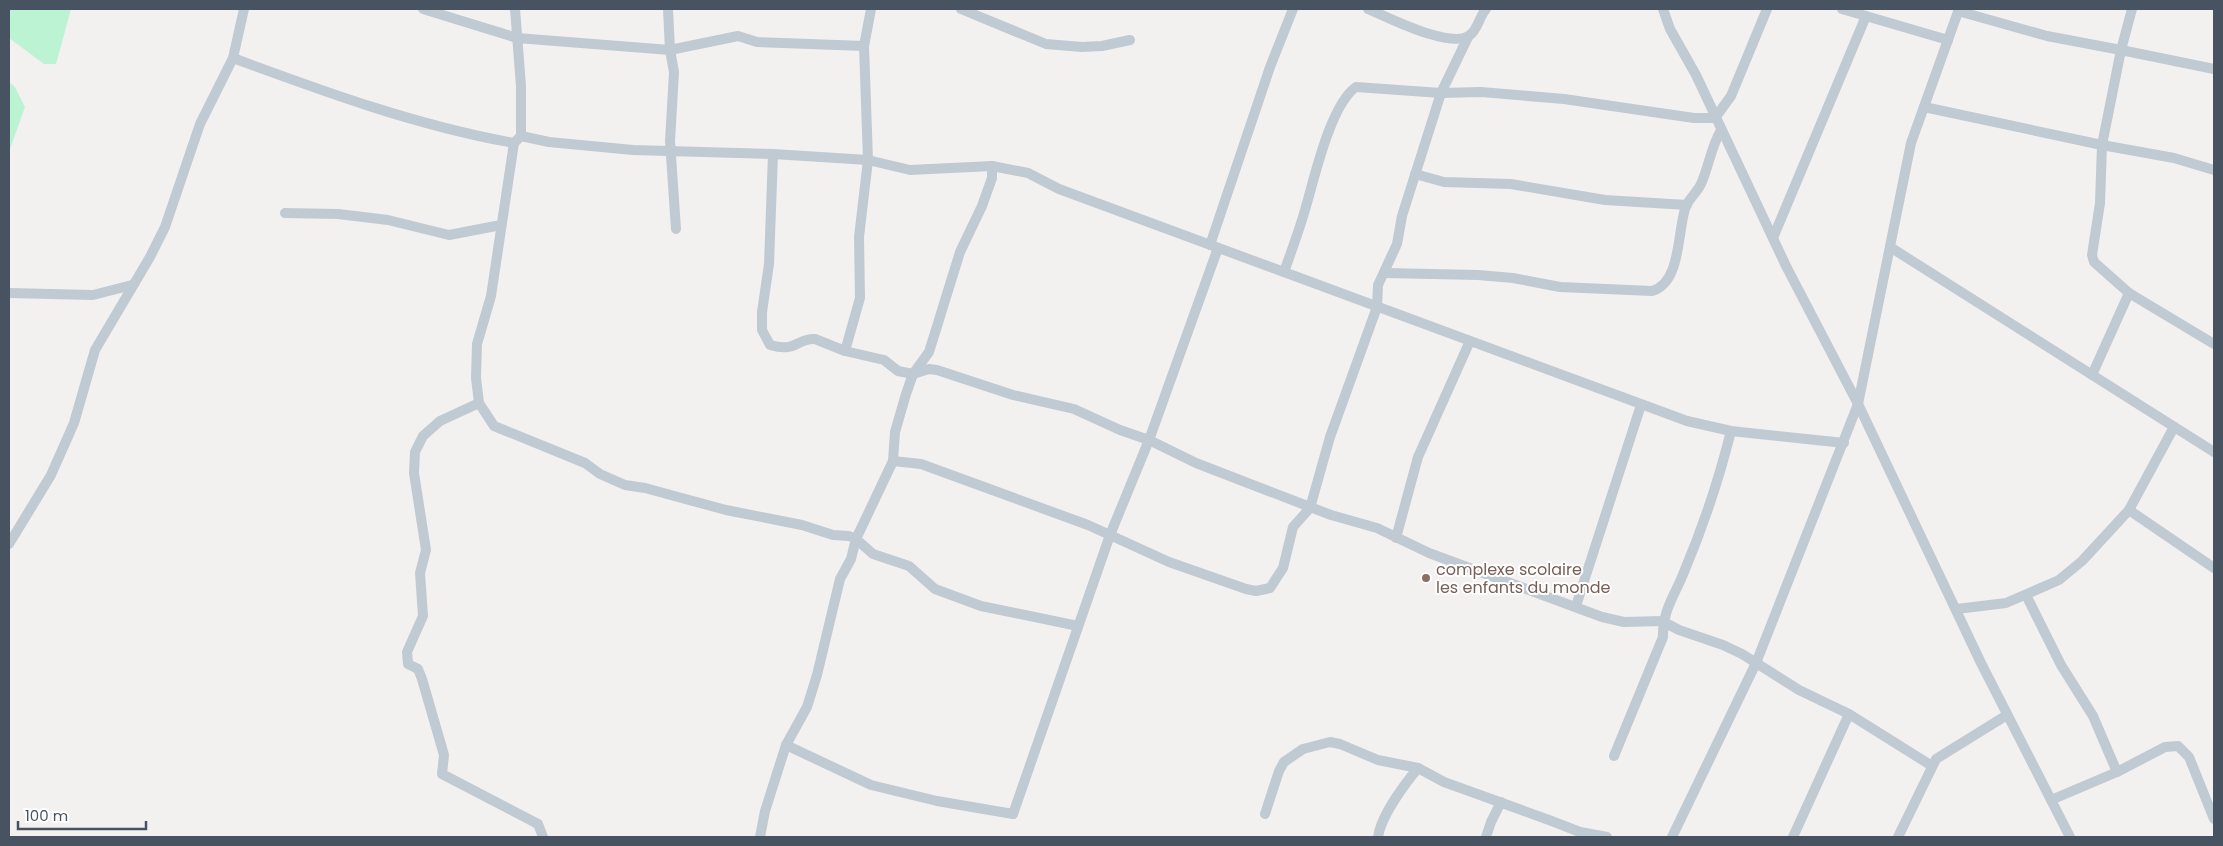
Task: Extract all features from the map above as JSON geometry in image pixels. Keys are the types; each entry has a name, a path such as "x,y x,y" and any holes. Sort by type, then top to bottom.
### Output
{"street":[{"path":"9,544 51,475 74,423 95,350 150,257 164,227 200,124 233,58 244,9"},
{"path":"423,9 517,38 670,50 738,36 757,42 864,46"},
{"path":"515,9 521,86 518,140 501,225 492,296 477,344 476,378 479,403 494,426 585,463 600,474 625,485 645,488 726,510 802,525 833,535 850,536 873,554 910,566 934,589 981,606 1078,626"},
{"path":"668,9 670,50 674,72 671,150 676,229"},
{"path":"845,351 860,298 858,237 868,160 864,46 871,9"},
{"path":"961,9 1046,44 1082,47 1102,46 1130,40"},
{"path":"786,746 872,785 937,801 1013,814 1110,536 1149,440 1214,247 1270,67 1293,9"},
{"path":"1368,9 1443,38 1460,39 1468,37"},
{"path":"893,461 922,464 1053,512 1170,562 1246,589 1264,590 1270,588 1279,576 1293,527 1310,508 1330,437 1377,307 1378,285 1397,244 1402,216 1441,93 1468,37 1474,31 1480,15 1486,9"},
{"path":"1663,9 1670,29 1696,75 1773,238 1858,404 2007,715 2070,837"},
{"path":"1716,118 1731,96 1767,9"},
{"path":"1842,9 1948,40"},
{"path":"2132,9 2121,50 2102,146 2100,203 2092,255 2094,262 2129,293 2214,344"},
{"path":"1672,837 1756,663 1858,404 1911,143 1959,10 2047,36 2214,69"},
{"path":"1773,238 1866,16"},
{"path":"233,58 313,88 464,134 595,146 868,160 910,170 992,166 1028,173 1059,189 1687,421 1731,431 1844,443"},
{"path":"1284,272 1306,210 1313,174 1332,124 1352,90 1360,87 1441,93 1481,92 1564,99 1694,118 1716,118"},
{"path":"1924,107 2102,146 2174,158 2214,170"},
{"path":"1385,273 1478,275 1513,278 1560,287 1652,292 1662,287 1673,265 1680,247 1687,206 1702,182 1714,142 1721,130"},
{"path":"773,154 769,264 762,312 764,336 770,345 790,348 810,338 815,339 845,351 884,360 898,371 913,374 929,369 937,370 1013,395 1074,409 1120,430 1149,440 1196,463 1310,508 1377,528 1453,563 1624,622 1662,621 1679,630 1723,645 1756,663 1798,690 1849,714 1932,766"},
{"path":"760,837 765,811 786,746 807,707 817,675 840,579 851,559 856,539 893,461 895,432 913,374 929,352 960,252 982,206 992,178 992,166"},
{"path":"1416,174 1444,182 1511,184 1605,200 1687,206"},
{"path":"285,213 338,214 388,220 449,235 501,225"},
{"path":"1890,247 2214,452"},
{"path":"9,292 93,294 132,285"},
{"path":"2092,375 2129,293"},
{"path":"1396,538 1418,457 1470,342"},
{"path":"479,403 440,421 424,436 415,452 414,473 426,550 420,573 423,616 407,652 408,664 418,669 422,679 444,754 442,774 538,824 543,837"},
{"path":"1576,606 1641,405"},
{"path":"1956,610 2006,602 2059,580 2082,561 2129,510 2174,427"},
{"path":"1614,756 1662,636 1662,621 1684,572 1718,480 1731,431"},
{"path":"2129,510 2214,568"},
{"path":"2026,594 2061,665 2093,716 2117,772"},
{"path":"1793,837 1849,714"},
{"path":"1898,837 1932,766 1942,755 2007,715"},
{"path":"1265,814 1279,771 1284,762 1303,749 1330,742 1340,744 1378,760 1418,768 1444,782 1580,832 1607,837"},
{"path":"2050,800 2117,772 2165,748 2178,746 2189,757 2202,785 2214,819"},
{"path":"1378,837 1382,819 1391,810 1403,786 1418,768"},
{"path":"2202,785 2214,790"},
{"path":"1486,837 1501,802"}],"green space":[{"path":"9,9 71,9 56,64 44,64 9,38"},
{"path":"9,82 15,87 25,107 9,152"}],"place":[{"name":"complexe scolaire les enfants du monde","path":"1426,578"}]}
